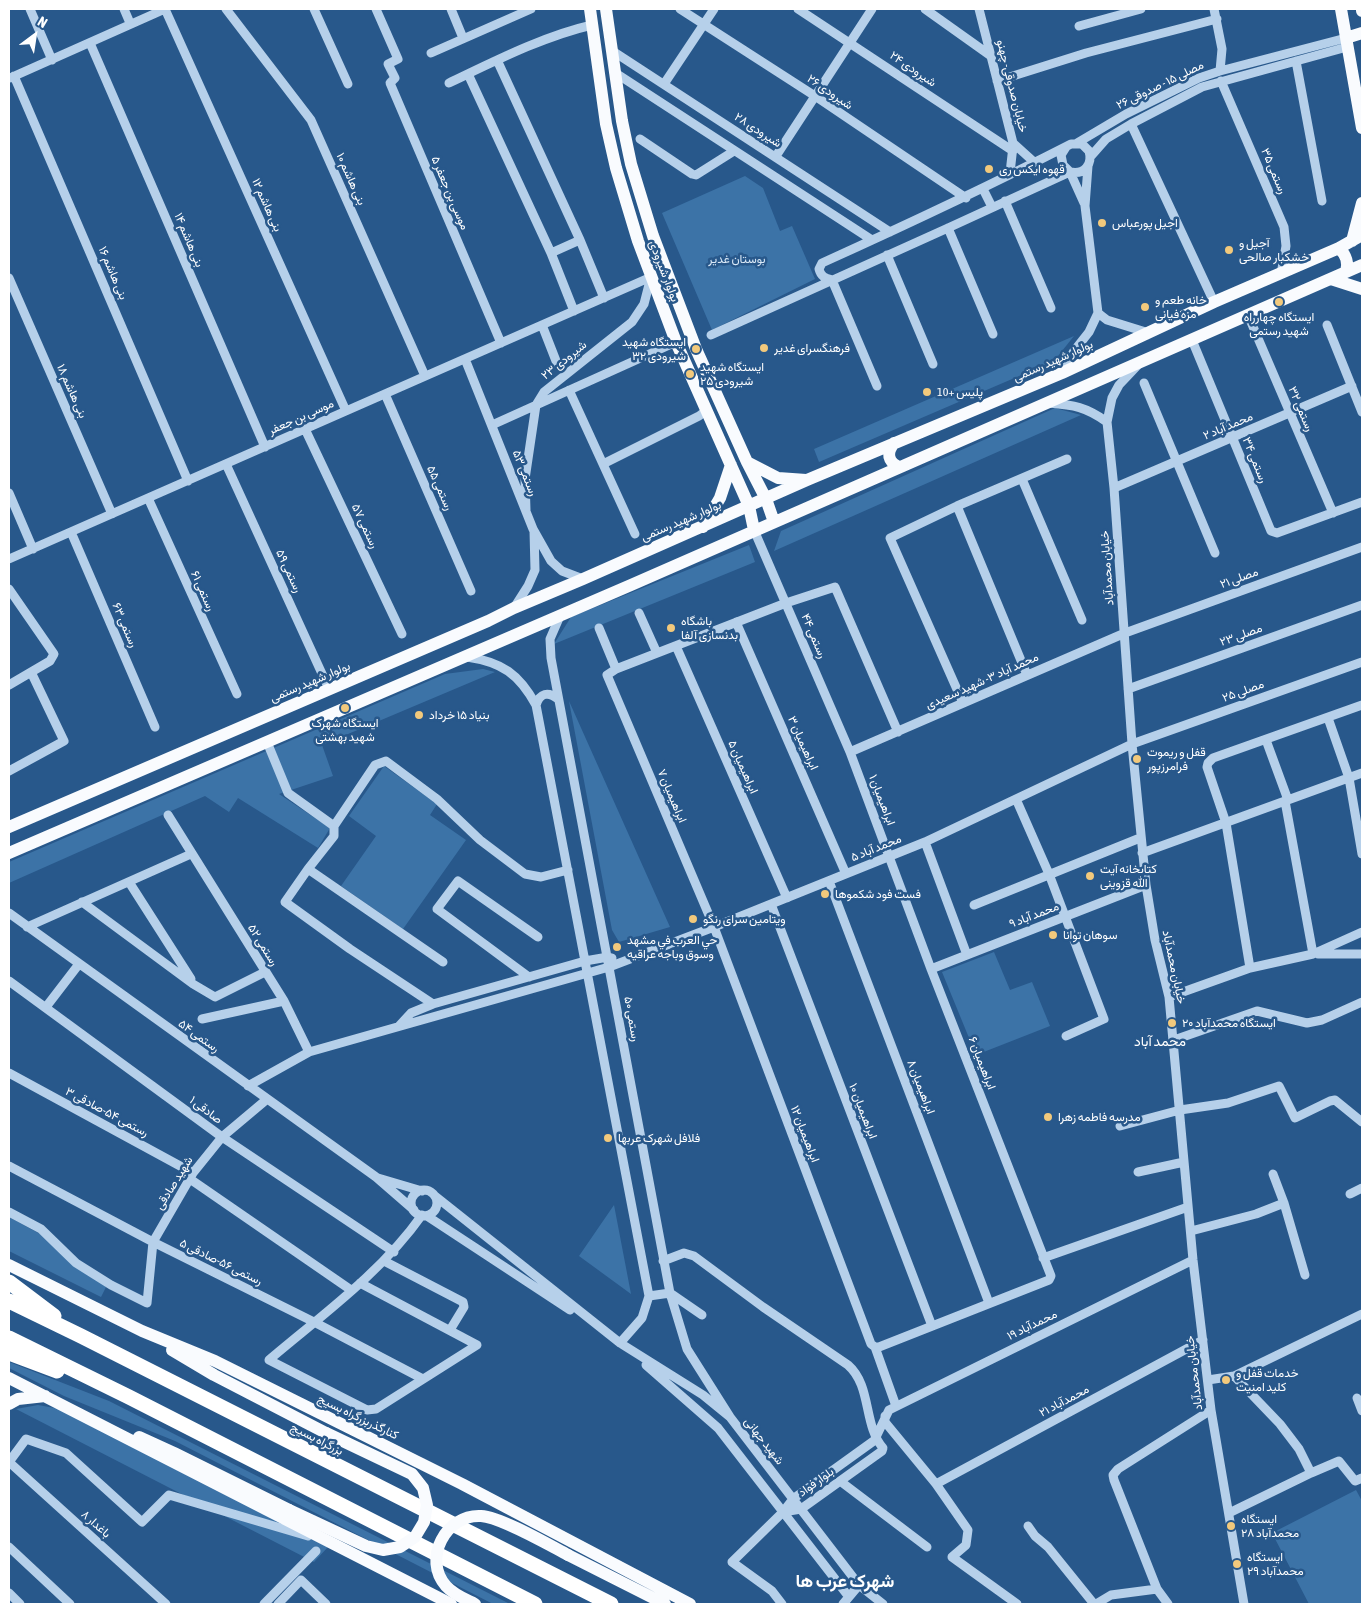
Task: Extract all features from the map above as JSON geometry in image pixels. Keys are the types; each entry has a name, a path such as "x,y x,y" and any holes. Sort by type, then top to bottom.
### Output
{"highway":[{"path":"9,1282 81,1336"},
{"name":"بزرگراه بسیج","path":"9,1301 611,1604"},
{"path":"9,1338 129,1397 535,1604"},
{"path":"9,1354 129,1397"}],"main road":[{"name":"بولوار شیرودی","path":"590,9 606,124 616,168 638,241 703,413 731,465 749,506 754,530"},
{"name":"بولوار شیرودی","path":"606,9 622,121 631,164 653,236 696,350 747,462 766,498 774,522"},
{"path":"1341,9 1362,128"},
{"path":"1347,43 1362,33"},
{"path":"1357,238 1362,203"},
{"name":"بولوار شهید رستمی","path":"9,827 488,621 807,480 1062,373 1214,302 1339,248 1357,238"},
{"path":"1339,248 1346,256 1346,272"},
{"path":"9,853 560,616 1362,264"},
{"path":"1331,279 1362,290"},
{"path":"894,443 889,450 888,457 892,464 899,467"},
{"path":"747,462 778,478 807,480"},
{"path":"703,527 720,498 731,465"},
{"path":"716,521 723,530 723,545"},
{"name":"کنارگذربزرگراه بسیج","path":"9,1265 142,1331 215,1361 436,1470 690,1604"},
{"path":"9,1404 18,1400 44,1396 174,1453 366,1546 383,1550 400,1547 415,1537 424,1522 427,1505 423,1488 412,1474 326,1433 214,1375 142,1331"},
{"path":"9,1378 154,1454 450,1604"},
{"path":"476,1604 458,1596 446,1585 438,1571 436,1554 441,1539 451,1526 465,1518 481,1516 497,1520 666,1604"}],"street":[{"path":"30,9 52,60"},
{"path":"124,9 130,23"},
{"path":"11,77 165,9"},
{"name":"بنی هاشم ۱۲","path":"165,9 346,411"},
{"name":"بنی هاشم ۱۰","path":"226,9 311,120 425,376"},
{"path":"314,9 348,84"},
{"name":"موسی بن جعفر ۵","path":"376,9 398,59 388,64 395,78 390,83 501,343"},
{"path":"451,9 463,38"},
{"name":"شیرودی ۲۶","path":"680,9 815,96 966,198"},
{"path":"664,84 714,9"},
{"name":"شیرودی ۲۴","path":"798,9 1013,147"},
{"path":"776,156 872,9"},
{"path":"925,9 991,56"},
{"name":"خیابان صدوقی- چهنو","path":"979,9 1013,147 1034,162"},
{"path":"1078,26 1141,9"},
{"path":"1214,9 1222,49 1220,71"},
{"path":"431,53 525,10"},
{"path":"997,81 1086,52 1217,19"},
{"path":"449,83 497,60 575,29 592,25"},
{"name":"بنی هاشم ۱۴","path":"90,42 265,447"},
{"name":"مصلی ۱۵ - صدوقی ۲۶","path":"1091,156 1106,139 1202,87 1296,61 1347,43"},
{"name":"مصلی ۱۵ - صدوقی ۲۶","path":"1077,143 1126,114 1199,78 1220,71 1347,43"},
{"name":"شیرودی ۲۸","path":"611,50 890,232"},
{"path":"497,60 580,240 604,298"},
{"path":"1296,61 1322,201"},
{"path":"614,72 872,240"},
{"path":"468,74 551,253 574,311"},
{"name":"بنی هاشم ۱۶","path":"11,77 188,481"},
{"name":"رستمی ۳۵","path":"1221,81 1284,227 1286,246 1280,274"},
{"path":"1131,124 1214,302"},
{"path":"640,139 696,175 734,150"},
{"path":"832,280 820,275 819,269 822,264 966,198 1010,173 1077,143 1086,147 1091,156 1088,166 1085,206 1098,313 1089,332 1074,351 1062,373"},
{"path":"1067,146 1063,150 1062,165 1070,172 1085,206"},
{"path":"1010,173 1013,147"},
{"path":"711,335 1070,172 1080,172 1088,166"},
{"path":"983,189 992,207"},
{"path":"1005,201 1051,308"},
{"path":"948,228 993,334"},
{"path":"551,253 580,240"},
{"path":"887,256 933,364"},
{"name":"موسی بن جعفر","path":"9,560 651,277"},
{"name":"شیرودی ۲۳","path":"536,405 544,392 632,322 644,304 651,277"},
{"name":"بنی هاشم ۱۸","path":"9,278 112,514"},
{"path":"832,280 876,386"},
{"path":"1098,313 1107,320 1149,333"},
{"name":"رستمی ۳۲","path":"1248,315 1333,513"},
{"path":"542,325 558,366"},
{"path":"1327,325 1362,412"},
{"name":"رستمی ۳۴","path":"1192,340 1271,531 1274,533 1333,513"},
{"path":"492,425 676,342"},
{"name":"رستمی ۵۳","path":"465,359 533,529 551,561 562,571 583,579"},
{"name":"خیابان محمدآباد","path":"1140,363 1119,385 1112,398 1107,422 1114,488 1132,744 1146,885 1155,940 1169,997 1193,1260 1211,1410 1244,1604"},
{"path":"1144,383 1215,553"},
{"name":"محمد آباد ۲","path":"1114,488 1352,386"},
{"path":"569,390 635,534"},
{"name":"رستمی ۵۵","path":"385,394 471,591"},
{"path":"1048,402 1075,405 1092,411 1107,422"},
{"path":"526,510 525,478 536,405"},
{"path":"603,464 703,413"},
{"name":"رستمی ۵۷","path":"305,429 402,634"},
{"path":"963,703 890,538 958,506 1067,459"},
{"name":"رستمی ۵۹","path":"226,464 330,688"},
{"path":"1022,479 1082,620"},
{"path":"9,493 32,549"},
{"name":"رستمی ۶۱","path":"148,498 237,694"},
{"path":"1333,513 1362,502"},
{"path":"958,506 1027,675"},
{"path":"514,608 528,586 535,570 533,529"},
{"name":"رستمی ۴۴","path":"754,530 850,752"},
{"name":"رستمی ۶۳","path":"71,532 155,727"},
{"name":"مصلی ۲۱","path":"1125,633 1362,547"},
{"path":"599,628 616,669 786,603 835,587 898,732"},
{"path":"9,588 54,654 50,661 9,685"},
{"name":"مصلی ۲۳","path":"1128,689 1362,605"},
{"path":"639,613 657,653"},
{"name":"رستمی ۵۰","path":"560,616 550,639 551,658 663,1261 670,1293 687,1349 730,1417"},
{"name":"ابراهیمیان ۳","path":"736,622 846,874"},
{"name":"محمد آباد ۳- شهید سعیدی","path":"850,752 1125,633"},
{"name":"ابراهیمیان ۵","path":"676,646 788,898"},
{"path":"464,656 501,666 517,676 527,688 536,705 649,1296 642,1318 620,1343"},
{"name":"مصلی ۲۵","path":"1132,744 1362,662"},
{"name":"ابراهیمیان ۷","path":"616,669 607,675 714,927"},
{"path":"9,771 64,741 31,672"},
{"path":"536,705 538,698 545,694 552,694 558,699"},
{"path":"1250,968 1226,823 1207,767 1208,763 1213,758 1362,705"},
{"path":"1328,718 1349,778 1362,854"},
{"path":"1266,740 1287,801 1313,954"},
{"path":"267,742 288,793 334,826"},
{"name":"محمد آباد ۵","path":"608,962 622,961 714,927 925,842 1132,744"},
{"name":"ابراهیمیان ۱","path":"850,752 890,856"},
{"path":"432,1004 350,949 285,902 334,836 334,826 375,764 386,761 437,799 480,840 526,874 541,877 568,870"},
{"path":"1142,853 1362,774"},
{"path":"1016,799 1066,916 1104,1019 1066,1036"},
{"name":"رستمی ۵۲","path":"168,815 284,1001 309,1052"},
{"path":"974,905 1140,838"},
{"path":"925,842 967,955"},
{"path":"27,927 191,854"},
{"name":"ابراهیمیان ۶","path":"890,856 1051,1278 989,1303"},
{"path":"308,869 443,962"},
{"path":"529,977 437,909 458,881 538,937"},
{"name":"ابراهیمیان ۸","path":"829,881 989,1303"},
{"path":"129,882 193,984"},
{"name":"محمد آباد ۹","path":"932,969 1146,885"},
{"path":"82,902 193,984 215,997 265,972"},
{"name":"ابراهیمیان ۱۰","path":"771,904 932,1326"},
{"name":"رستمی ۵۴","path":"9,913 266,1100 376,1177 421,1214"},
{"name":"ابراهیمیان ۱۲","path":"714,927 896,1406"},
{"path":"1169,997 1250,968 1313,954 1362,932"},
{"path":"1313,954 1362,954"},
{"path":"399,1026 411,1013 432,1004 585,961 608,962"},
{"path":"248,1086 309,1052 587,972 608,962"},
{"path":"46,1007 79,964"},
{"name":"صادقی ۱","path":"9,981 222,1137 394,1252"},
{"path":"202,1019 284,1001"},
{"path":"1174,1040 1256,1011 1307,1023 1322,1020 1362,1002"},
{"name":"رستمی ۵۴-صادقی ۳","path":"9,1073 192,1176 351,1290"},
{"path":"1120,1126 1180,1110 1228,1103 1280,1086 1295,1118 1330,1100 1334,1100 1362,1122"},
{"name":"شهید صادقی","path":"9,1212 41,1230 76,1263 111,1285 147,1303 153,1242 192,1176 222,1137 266,1100"},
{"path":"1138,1172 1184,1162"},
{"name":"رستمی ۵۶-صادقی ۵","path":"9,1166 153,1242 314,1322 423,1379"},
{"path":"1273,1174 1284,1203 1305,1275"},
{"name":"رستمی ۵۴","path":"376,1177 422,1191"},
{"path":"1350,1194 1362,1188"},
{"path":"360,1283 477,1345 376,1409 367,1410 270,1360 394,1252 421,1214 435,1211 437,1206 435,1196 432,1193 422,1191 414,1196 412,1200 421,1214"},
{"name":"شهید جهانی","path":"435,1196 620,1343 718,1428 783,1512 846,1601"},
{"path":"1191,1231 1256,1214 1284,1203"},
{"path":"1043,1258 1188,1207"},
{"name":"شهید جهانی","path":"421,1214 702,1395 730,1417 859,1585 882,1604"},
{"path":"663,1261 684,1253 694,1256 854,1370 862,1387 875,1440"},
{"name":"محمدآباد ۱۹","path":"885,1416 889,1410 896,1406 1193,1260"},
{"path":"384,1261 463,1302 464,1307 450,1330"},
{"path":"649,1296 670,1293 702,1315"},
{"path":"875,1347 989,1303"},
{"path":"1208,1380 1234,1376 1362,1314"},
{"name":"محمدآباد ۲۱","path":"936,1484 1203,1340"},
{"path":"1234,1376 1280,1424 1299,1449 1311,1473"},
{"path":"1358,1398 1362,1411"},
{"path":"1168,1604 1158,1589 1113,1475 1118,1469 1211,1410"},
{"path":"875,1440 885,1416"},
{"path":"885,1416 885,1422 936,1484 968,1530 966,1545 952,1557 1017,1604"},
{"path":"9,1462 26,1439 66,1453 142,1522 169,1495 326,1541"},
{"name":"بلوار فواد","path":"875,1440 883,1450 801,1509 783,1512 793,1499 875,1440"},
{"path":"1229,1514 1339,1461 1355,1481 1362,1478"},
{"name":"باغدار ۸","path":"9,1462 166,1604"},
{"path":"840,1481 927,1547"},
{"path":"782,1604 772,1591 732,1562 783,1512"},
{"path":"1028,1526 1035,1536 1048,1547 1094,1604 1111,1595 1158,1589"},
{"path":"9,1546 70,1604"},
{"path":"264,1604 316,1551"},
{"path":"278,1604 301,1580 326,1604"},
{"path":"846,1601 859,1585"},
{"path":"9,1593 20,1604"}],"green space":[{"name":"بوستان غدیر","path":"745,176 763,188 780,231 792,226 815,279 712,330 662,213"},
{"path":"1074,336 1054,361 819,462 814,449"},
{"path":"1055,408 1081,415 774,551 781,531"},
{"path":"749,545 755,562 554,644 571,617"},
{"path":"483,669 495,672 322,745 333,776 279,794 330,828 318,848 238,798 229,812 205,796 9,883 9,862 445,674"},
{"path":"569,701 670,927 619,942 612,930"},
{"path":"384,766 437,804 430,815 466,840 403,929 341,886 376,836 349,816"},
{"path":"994,952 1010,990 1032,982 1050,1026 976,1055 942,972"},
{"path":"614,1205 631,1294 579,1256"},
{"path":"9,1217 40,1234 106,1287 101,1297 9,1251"},
{"path":"9,1362 109,1401 510,1604 493,1604 175,1441 64,1396 9,1368"},
{"path":"38,1405 60,1409 328,1547 314,1562 16,1409"},
{"path":"1356,1490 1362,1501 1362,1604 1309,1604 1272,1533"}],"place":[{"name":"قهوه ایکس ری","path":"989,169"},
{"name":"اجیل پورعباس","path":"1102,223"},
{"name":"آجیل و خشکبار صالحی","path":"1229,250"},
{"name":"ایستگاه چهارراه شهید رستمی","path":"1279,302"},
{"name":"خانه طعم و مزه فیانی","path":"1145,307"},
{"name":"فرهنگسرای غدیر","path":"764,348"},
{"name":"ایستگاه شهید شیرودی ۳۲","path":"696,349"},
{"name":"ایستگاه شهید شیرودی ۲۵","path":"690,374"},
{"name":"پلیس +10","path":"927,392"},
{"name":"باشگاه بدنسازی آلفا","path":"671,628"},
{"name":"ایستگاه شهرک شهید بهشتی","path":"345,708"},
{"name":"بنیاد ۱۵ خرداد","path":"419,715"},
{"name":"قفل و ریموت فرامرزپور","path":"1137,759"},
{"name":"کتابخانه آیت الله قزوینی","path":"1090,876"},
{"name":"فست فود شکموها","path":"825,894"},
{"name":"ویتامین سرای رنگو","path":"693,919"},
{"name":"سوهان توانا","path":"1053,935"},
{"name":"حي العرب في مشهد وسوق وباجه عراقيه","path":"617,947"},
{"name":"ایستگاه محمدآباد ۲۰","path":"1172,1023"},
{"name":"مدرسه فاطمه زهرا","path":"1048,1117"},
{"name":"فلافل شهرک عربها","path":"608,1138"},
{"name":"خدمات قفل و کلید امنیت","path":"1226,1380"},
{"name":"ایستگاه محمدآباد ۲۸","path":"1231,1526"},
{"name":"ایستگاه محمدآباد ۲۹","path":"1237,1564"}],"district":[{"name":"محمد آباد","path":"1160,1042"},
{"name":"شهرک عرب ها","path":"845,1581"}]}
